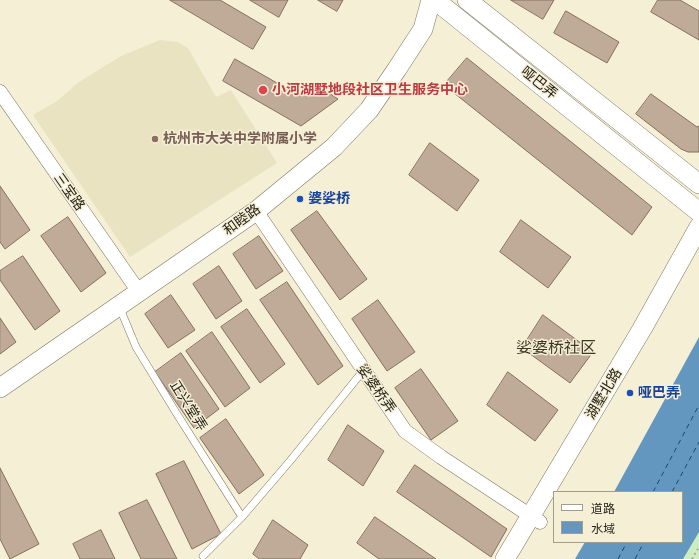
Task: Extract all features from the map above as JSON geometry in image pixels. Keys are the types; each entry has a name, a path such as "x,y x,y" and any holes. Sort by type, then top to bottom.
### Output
{"main road":[{"name":"和睦路","path":"0,388 256,211 334,147 369,110 423,29 431,0"},
{"name":"哑巴弄","path":"435,0 699,212"},
{"name":"哑巴弄","path":"468,0 699,184"},
{"name":"湖墅北路","path":"518,559 535,519 699,227"},
{"name":"湖墅北路","path":"558,491 648,338 699,245"},
{"name":"湖墅北路","path":"505,559 535,519 553,498"}],"street":[{"name":"三宝路","path":"0,92 139,292"},
{"name":"娑婆桥弄","path":"256,211 405,431 442,458 535,519"}],"lane":[{"name":"正兴堂弄","path":"119,305 136,347 242,517"},
{"path":"203,556 242,517 290,461 363,371"}],"path":[{"path":"692,559 699,547"}],"shaded area":[{"name":"杭州市大关中学附属小学","path":"160,40 178,42 188,48 216,97 231,90 277,163 130,257 33,115 57,101 79,82 121,56"}],"green space":[{"path":"699,521 699,559 677,559"}],"water":[{"path":"699,337 699,532 683,559 575,559 584,543 683,543 683,491 615,491"}],"building":[{"path":"170,0 220,0 266,27 253,49"},
{"path":"250,0 288,0 279,17"},
{"path":"318,0 343,0 337,11"},
{"path":"511,0 554,0 543,19"},
{"path":"658,0 680,0 699,11 699,40 651,12"},
{"path":"566,11 619,42 607,63 554,33"},
{"path":"467,58 652,207 632,235 444,85"},
{"name":"小河湖墅地段社区卫生服务中心","path":"235,59 298,95 315,84 338,99 301,126 223,81"},
{"path":"651,94 697,127 699,126 699,152 688,152 681,149 636,114"},
{"path":"430,143 479,180 457,211 409,175"},
{"path":"0,186 30,230 5,249 0,242"},
{"path":"317,211 367,279 340,300 291,230"},
{"path":"68,217 106,273 81,292 41,236"},
{"path":"521,220 571,257 548,288 500,252"},
{"path":"259,236 283,271 256,289 233,254"},
{"path":"23,256 60,311 35,330 0,280 0,271"},
{"path":"219,266 242,301 216,319 193,284"},
{"path":"287,282 343,366 318,385 260,300"},
{"path":"171,295 195,330 168,348 145,314"},
{"path":"378,300 415,352 387,371 352,319"},
{"path":"247,309 285,364 260,383 221,327"},
{"path":"543,315 593,352 570,383 522,348"},
{"path":"0,318 16,342 0,354"},
{"path":"212,332 250,388 225,407 186,351"},
{"path":"181,353 219,409 194,428 155,372"},
{"path":"421,369 458,421 431,440 395,388"},
{"path":"508,372 558,410 535,441 487,405"},
{"path":"226,419 264,475 239,494 200,438"},
{"path":"348,425 384,451 363,486 328,460"},
{"path":"184,461 221,534 192,549 156,474"},
{"path":"415,465 507,529 491,557 397,492"},
{"path":"0,468 39,544 10,559 0,539"},
{"path":"147,500 177,559 141,559 119,513"},
{"path":"375,517 436,559 379,559 357,543"},
{"path":"273,520 308,545 300,559 259,559 253,554"},
{"path":"101,530 115,559 80,559 73,544"}],"ferry route":[{"path":"654,491 699,405"},
{"path":"673,491 699,442"},
{"path":"618,559 626,543"},
{"path":"635,559 643,543"}],"place":[{"name":"小河湖墅地段社区卫生服务中心","path":"263,90"},
{"name":"杭州市大关中学附属小学","path":"155,139"},
{"name":"婆娑桥","path":"300,199"},
{"name":"哑巴弄","path":"630,393"}],"district":[{"name":"娑婆桥社区","path":"556,348"}]}
